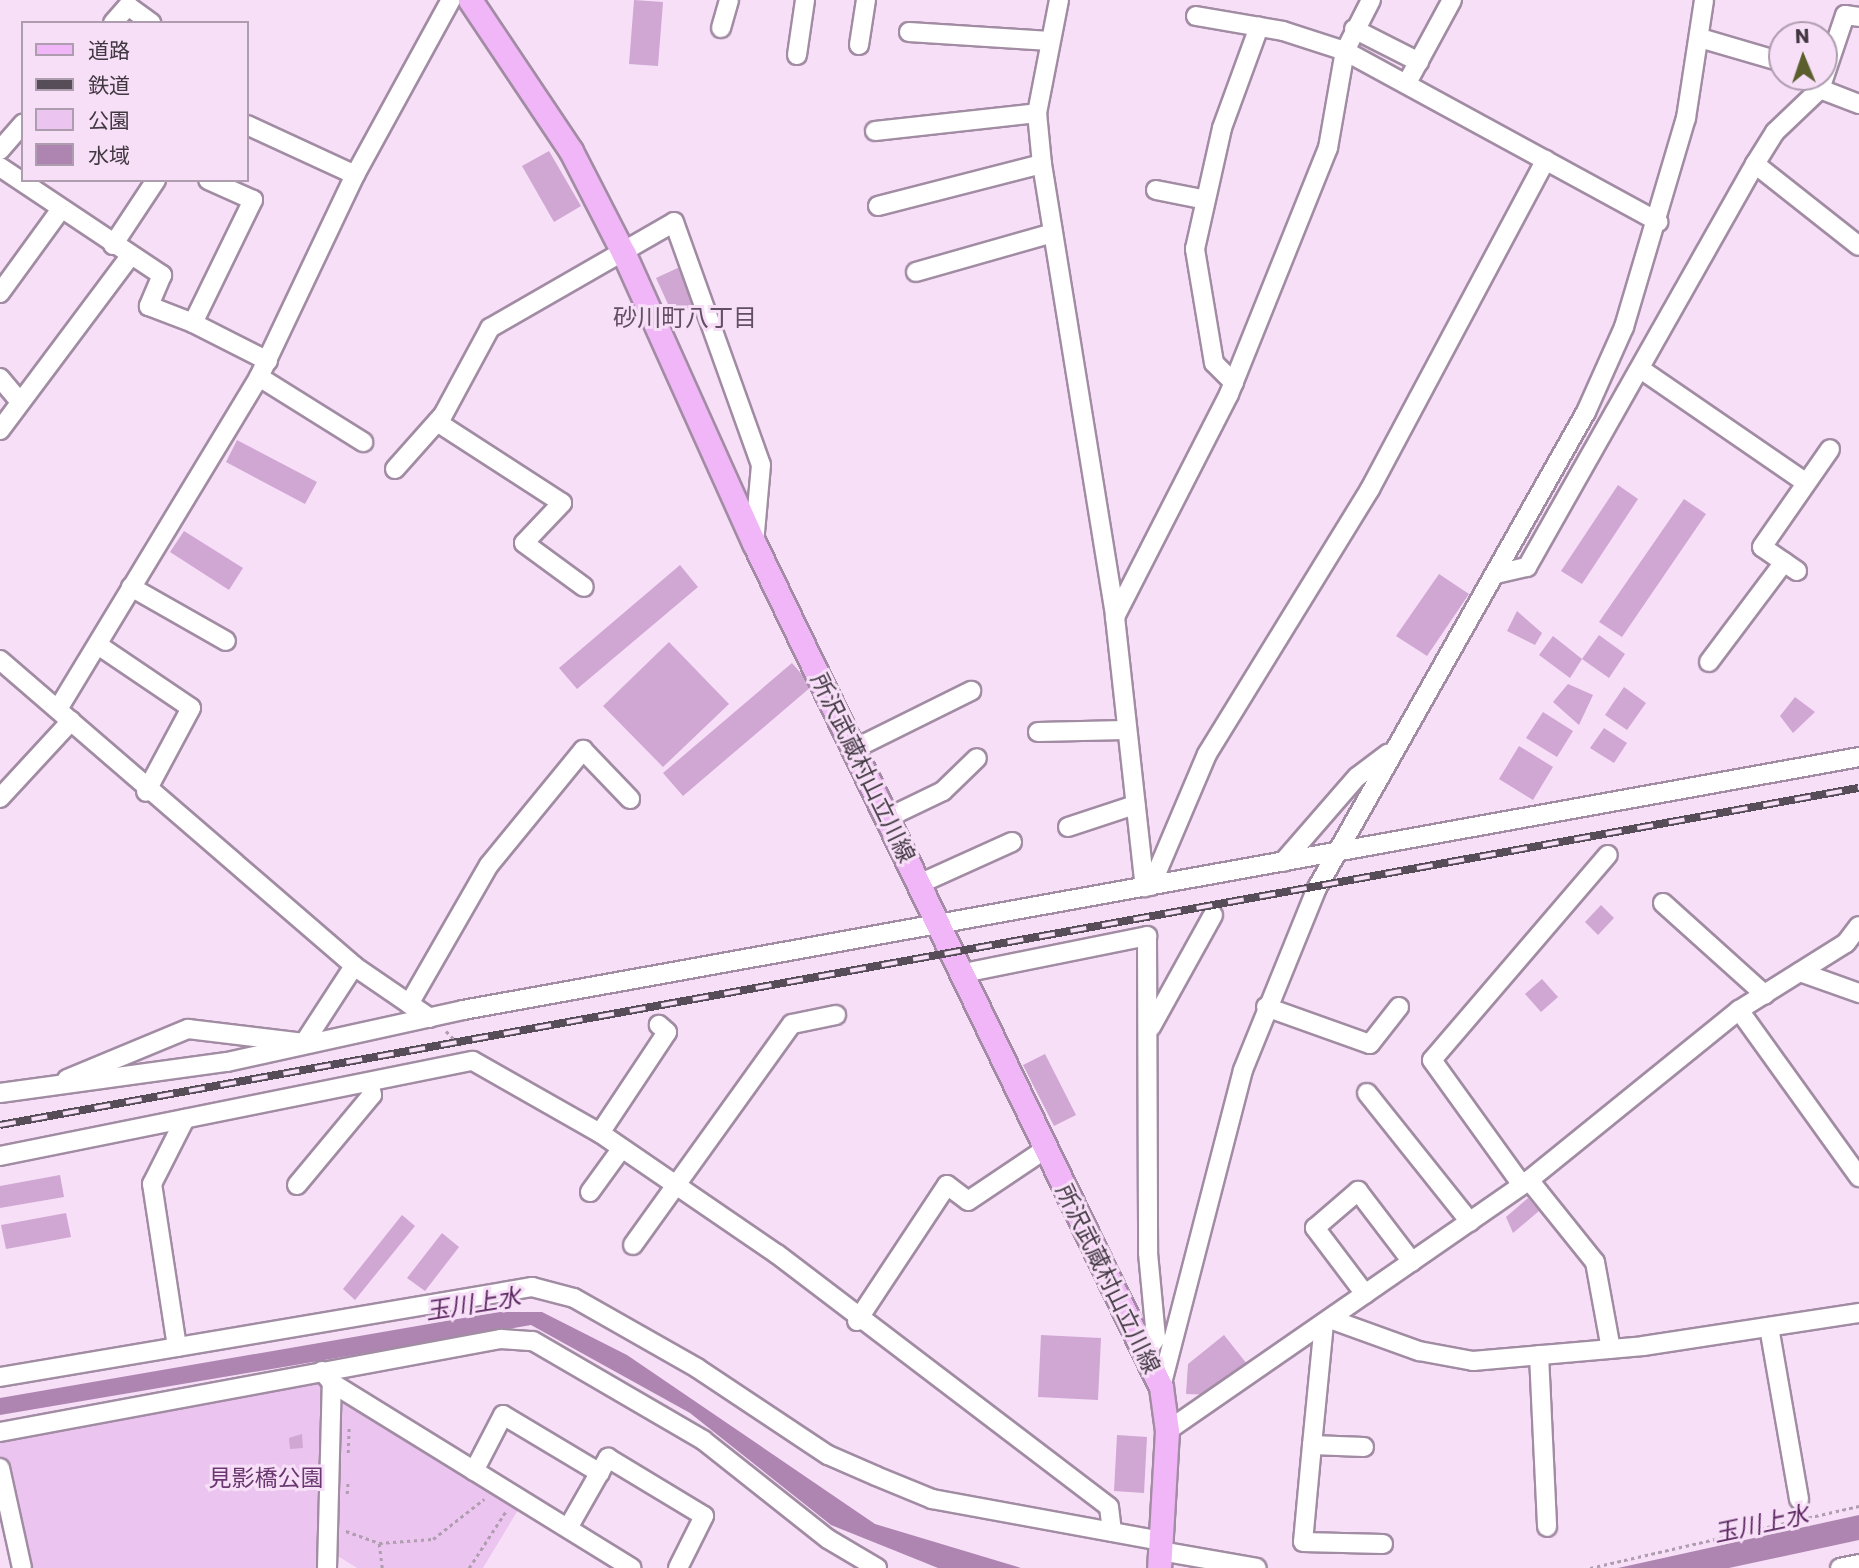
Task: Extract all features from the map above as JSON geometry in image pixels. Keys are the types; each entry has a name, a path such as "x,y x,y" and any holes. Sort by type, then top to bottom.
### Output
{"main road":[{"name":"所沢武蔵村山立川線","path":"470,0 571,151 624,254 754,543 964,973 1044,1150 1146,1353 1161,1387 1167,1432 1160,1556"}],"street":[{"path":"0,798 65,715 98,645 131,587 263,369 355,175 451,0"},
{"path":"721,28 729,0"},
{"path":"797,55 805,0"},
{"path":"859,45 866,0"},
{"path":"1059,0 1037,113 1042,164 1115,617 1125,730 1148,886"},
{"path":"1115,617 1234,383 1328,148 1345,51 1371,0"},
{"path":"1408,81 1452,0"},
{"path":"1161,1387 1230,1113 1266,1007 1334,853 1496,574 1598,390 1658,222 1700,38 1704,0"},
{"path":"115,21 128,6 148,21"},
{"path":"1838,35 1845,15 1859,16"},
{"path":"1196,16 1259,27 1345,51 1408,81 1658,222"},
{"path":"1234,383 1214,363 1195,249 1202,199 1259,27"},
{"path":"1354,29 1419,62"},
{"path":"909,32 1051,41"},
{"path":"1700,38 1768,58"},
{"path":"1838,89 1859,104"},
{"path":"1496,574 1527,567 1642,370 1755,164 1776,132 1812,91"},
{"path":"875,131 1037,113"},
{"path":"248,125 355,175"},
{"path":"0,150 21,126"},
{"path":"1148,886 1207,754 1370,489 1546,160"},
{"path":"878,206 1042,164"},
{"path":"1755,164 1859,246"},
{"path":"0,167 21,181"},
{"path":"22,182 162,275 149,306 192,323 263,369 363,442"},
{"path":"113,245 155,182"},
{"path":"192,323 253,200 212,182"},
{"path":"1156,190 1202,199"},
{"path":"0,293 61,209"},
{"path":"395,468 438,422 489,328 624,254 674,222 689,249 761,465 754,543"},
{"path":"916,272 1053,233"},
{"path":"0,430 130,256"},
{"path":"1642,370 1805,482"},
{"path":"0,378 20,402"},
{"path":"438,422 562,503 524,543 584,587"},
{"path":"1709,662 1790,567 1762,547 1830,449"},
{"path":"131,587 226,641"},
{"path":"98,645 191,708 146,792"},
{"path":"0,660 65,715 146,792 354,967 430,1018"},
{"path":"854,749 971,691"},
{"path":"1038,732 1125,730"},
{"path":"409,1004 489,866 583,750 630,799"},
{"path":"1283,862 1357,777 1394,750"},
{"path":"0,1093 61,1082 162,1073 430,1018 1859,757"},
{"path":"887,818 943,791 977,758"},
{"path":"1068,827 1135,805"},
{"path":"919,884 1012,842"},
{"path":"1608,855 1432,1060 1526,1182 1595,1262 1611,1349"},
{"path":"1663,902 1765,995"},
{"path":"1150,1030 1213,915"},
{"path":"1167,1432 1526,1182 1739,1010 1846,943 1859,926"},
{"path":"964,973 1146,936 1150,1030 1147,1253 1156,1338 1146,1353"},
{"path":"304,1043 354,967"},
{"path":"1800,972 1859,993"},
{"path":"1266,1007 1370,1044 1399,1007"},
{"path":"1739,1010 1859,1177"},
{"path":"633,1245 792,1024 836,1015"},
{"path":"600,1133 667,1032 659,1025"},
{"path":"61,1082 160,1035 188,1029 304,1043"},
{"path":"0,1156 473,1061 600,1133 777,1254 857,1321 1109,1507 1112,1532"},
{"path":"297,1185 372,1095 369,1082"},
{"path":"1367,1093 1470,1222"},
{"path":"177,1347 152,1184 185,1119"},
{"path":"590,1192 622,1148"},
{"path":"857,1321 947,1185 968,1201 1044,1150"},
{"path":"1365,1294 1315,1228 1358,1191 1412,1262"},
{"path":"0,1377 508,1289 551,1290 697,1368 828,1455 932,1499 1112,1532 1160,1556 1257,1568"},
{"path":"1327,1321 1419,1351 1473,1361 1611,1349 1859,1314"},
{"path":"1327,1321 1303,1542 1383,1544"},
{"path":"1769,1327 1799,1499"},
{"path":"0,1433 327,1377 501,1339 533,1341 715,1448 828,1539 877,1568"},
{"path":"1539,1355 1547,1527"},
{"path":"327,1377 632,1568"},
{"path":"327,1377 330,1532 327,1568"},
{"path":"474,1471 503,1415 600,1473"},
{"path":"1312,1445 1364,1447"},
{"path":"568,1528 608,1458 704,1516 678,1568"},
{"path":"0,1468 22,1568"},
{"path":"1840,1568 1859,1564"}],"path":[{"path":"430,1018 473,1061"},
{"path":"330,1532 379,1543 433,1539 498,1485"},
{"path":"469,1568 515,1496"},
{"path":"1590,1568 1859,1506"},
{"path":"379,1543 382,1568"}],"green space":[{"name":"見影橋公園","path":"320,1377 521,1505 483,1568 357,1568 325,1548 323,1568 26,1568 0,1468 0,1428"}],"water":[{"path":"498,1312 542,1312 627,1355 875,1524 1021,1568 938,1568 831,1525 690,1413 531,1325 0,1415 0,1398"},
{"path":"1859,1515 1859,1540 1729,1568 1618,1568"}],"building":[{"path":"634,0 663,2 658,66 629,64"},
{"path":"549,151 581,206 554,222 522,166"},
{"path":"682,266 700,302 673,315 656,278"},
{"path":"237,440 317,482 305,504 226,462"},
{"path":"1618,485 1638,499 1582,584 1561,571"},
{"path":"1684,499 1706,514 1622,637 1599,622"},
{"path":"184,531 243,568 229,590 170,552"},
{"path":"680,565 698,587 577,689 559,668"},
{"path":"1439,574 1469,594 1427,656 1396,636"},
{"path":"1517,611 1542,633 1535,645 1507,631"},
{"path":"1599,635 1625,654 1609,678 1582,659"},
{"path":"1553,636 1582,659 1570,678 1539,655"},
{"path":"669,642 729,704 663,767 603,706"},
{"path":"792,663 812,686 683,796 663,773"},
{"path":"1568,684 1593,695 1579,725 1553,702"},
{"path":"1624,687 1646,703 1627,730 1605,715"},
{"path":"1795,697 1815,712 1793,733 1780,716"},
{"path":"1543,712 1573,731 1557,757 1526,738"},
{"path":"1604,728 1627,743 1614,763 1590,748"},
{"path":"1519,746 1553,767 1533,800 1499,779"},
{"path":"1601,905 1614,918 1598,935 1585,922"},
{"path":"1542,979 1558,997 1541,1012 1525,994"},
{"path":"1045,1054 1076,1115 1054,1126 1023,1065"},
{"path":"60,1175 64,1197 0,1208 0,1186"},
{"path":"1528,1198 1539,1211 1513,1233 1506,1217"},
{"path":"66,1213 71,1237 6,1249 1,1225"},
{"path":"402,1215 415,1226 355,1300 343,1289"},
{"path":"442,1233 459,1247 425,1291 407,1278"},
{"path":"1041,1335 1101,1338 1098,1400 1038,1397"},
{"path":"1224,1335 1251,1369 1217,1395 1186,1394 1188,1364"},
{"path":"302,1434 303,1448 290,1449 289,1438"},
{"path":"1117,1435 1147,1437 1144,1493 1114,1491"}],"railway":[{"path":"0,1125 1859,788"}],"district":[{"name":"砂川町八丁目","path":"685,318"}],"water label":[{"name":"玉川上水","path":"473,1304"},
{"name":"玉川上水","path":"1761,1524"}]}
